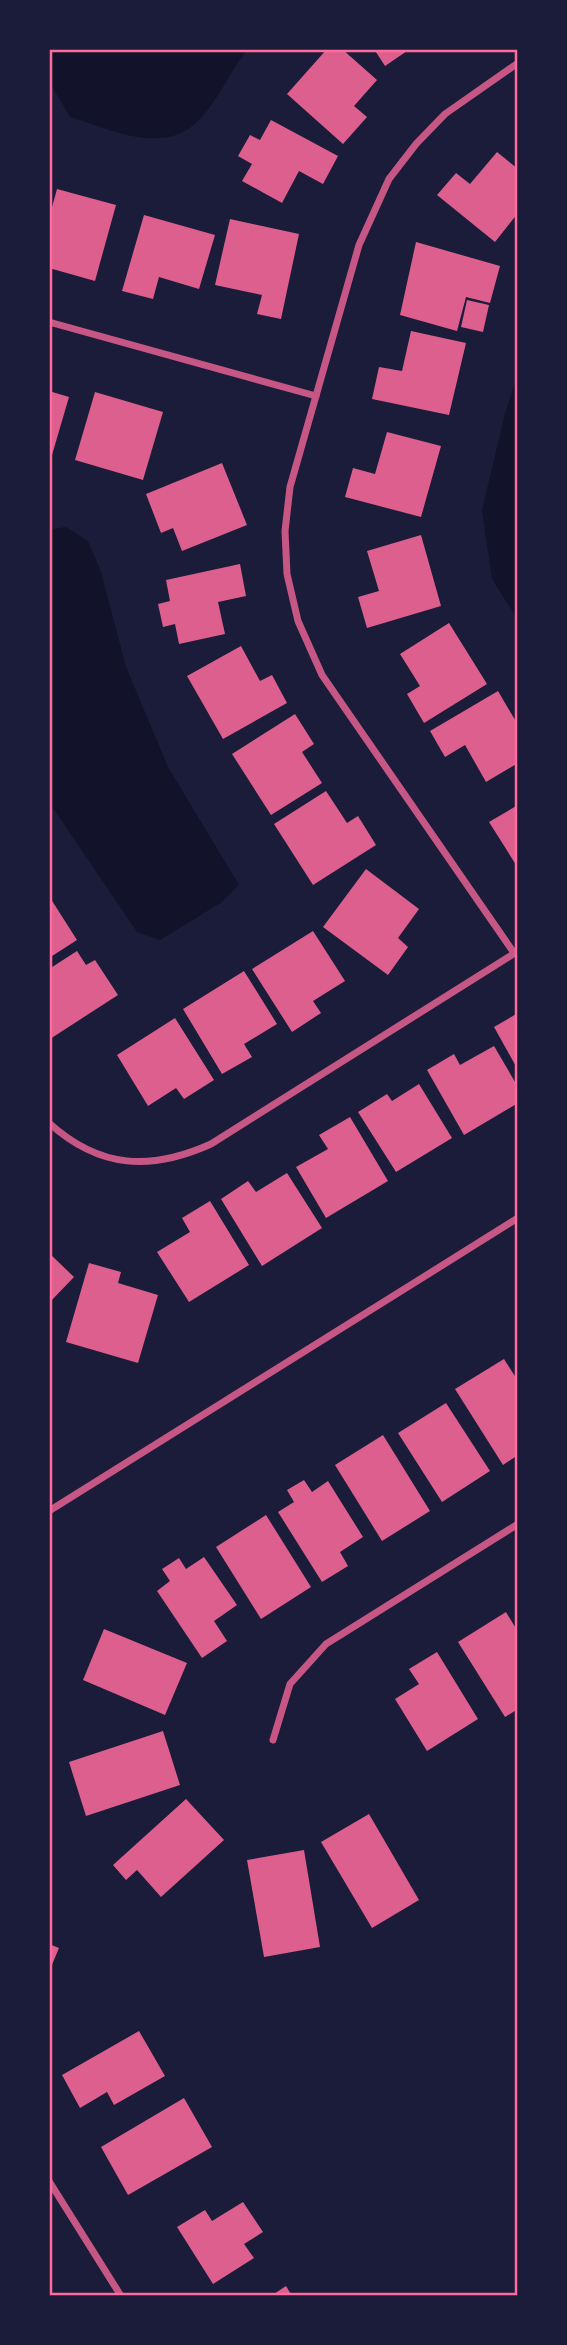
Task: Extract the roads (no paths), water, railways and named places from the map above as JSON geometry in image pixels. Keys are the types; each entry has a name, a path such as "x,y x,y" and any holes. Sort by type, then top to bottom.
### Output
{"street":[{"path":"49,1123 67,1139 94,1153 122,1161 151,1162 182,1157 211,1144 516,952 322,675 298,621 287,574 285,531 290,487 359,245 389,179 416,144 445,114 518,63"},
{"path":"49,321 316,396"},
{"path":"49,1511 518,1217"},
{"path":"273,1740 290,1684 326,1644 518,1524"},
{"path":"49,2181 121,2296"}]}
